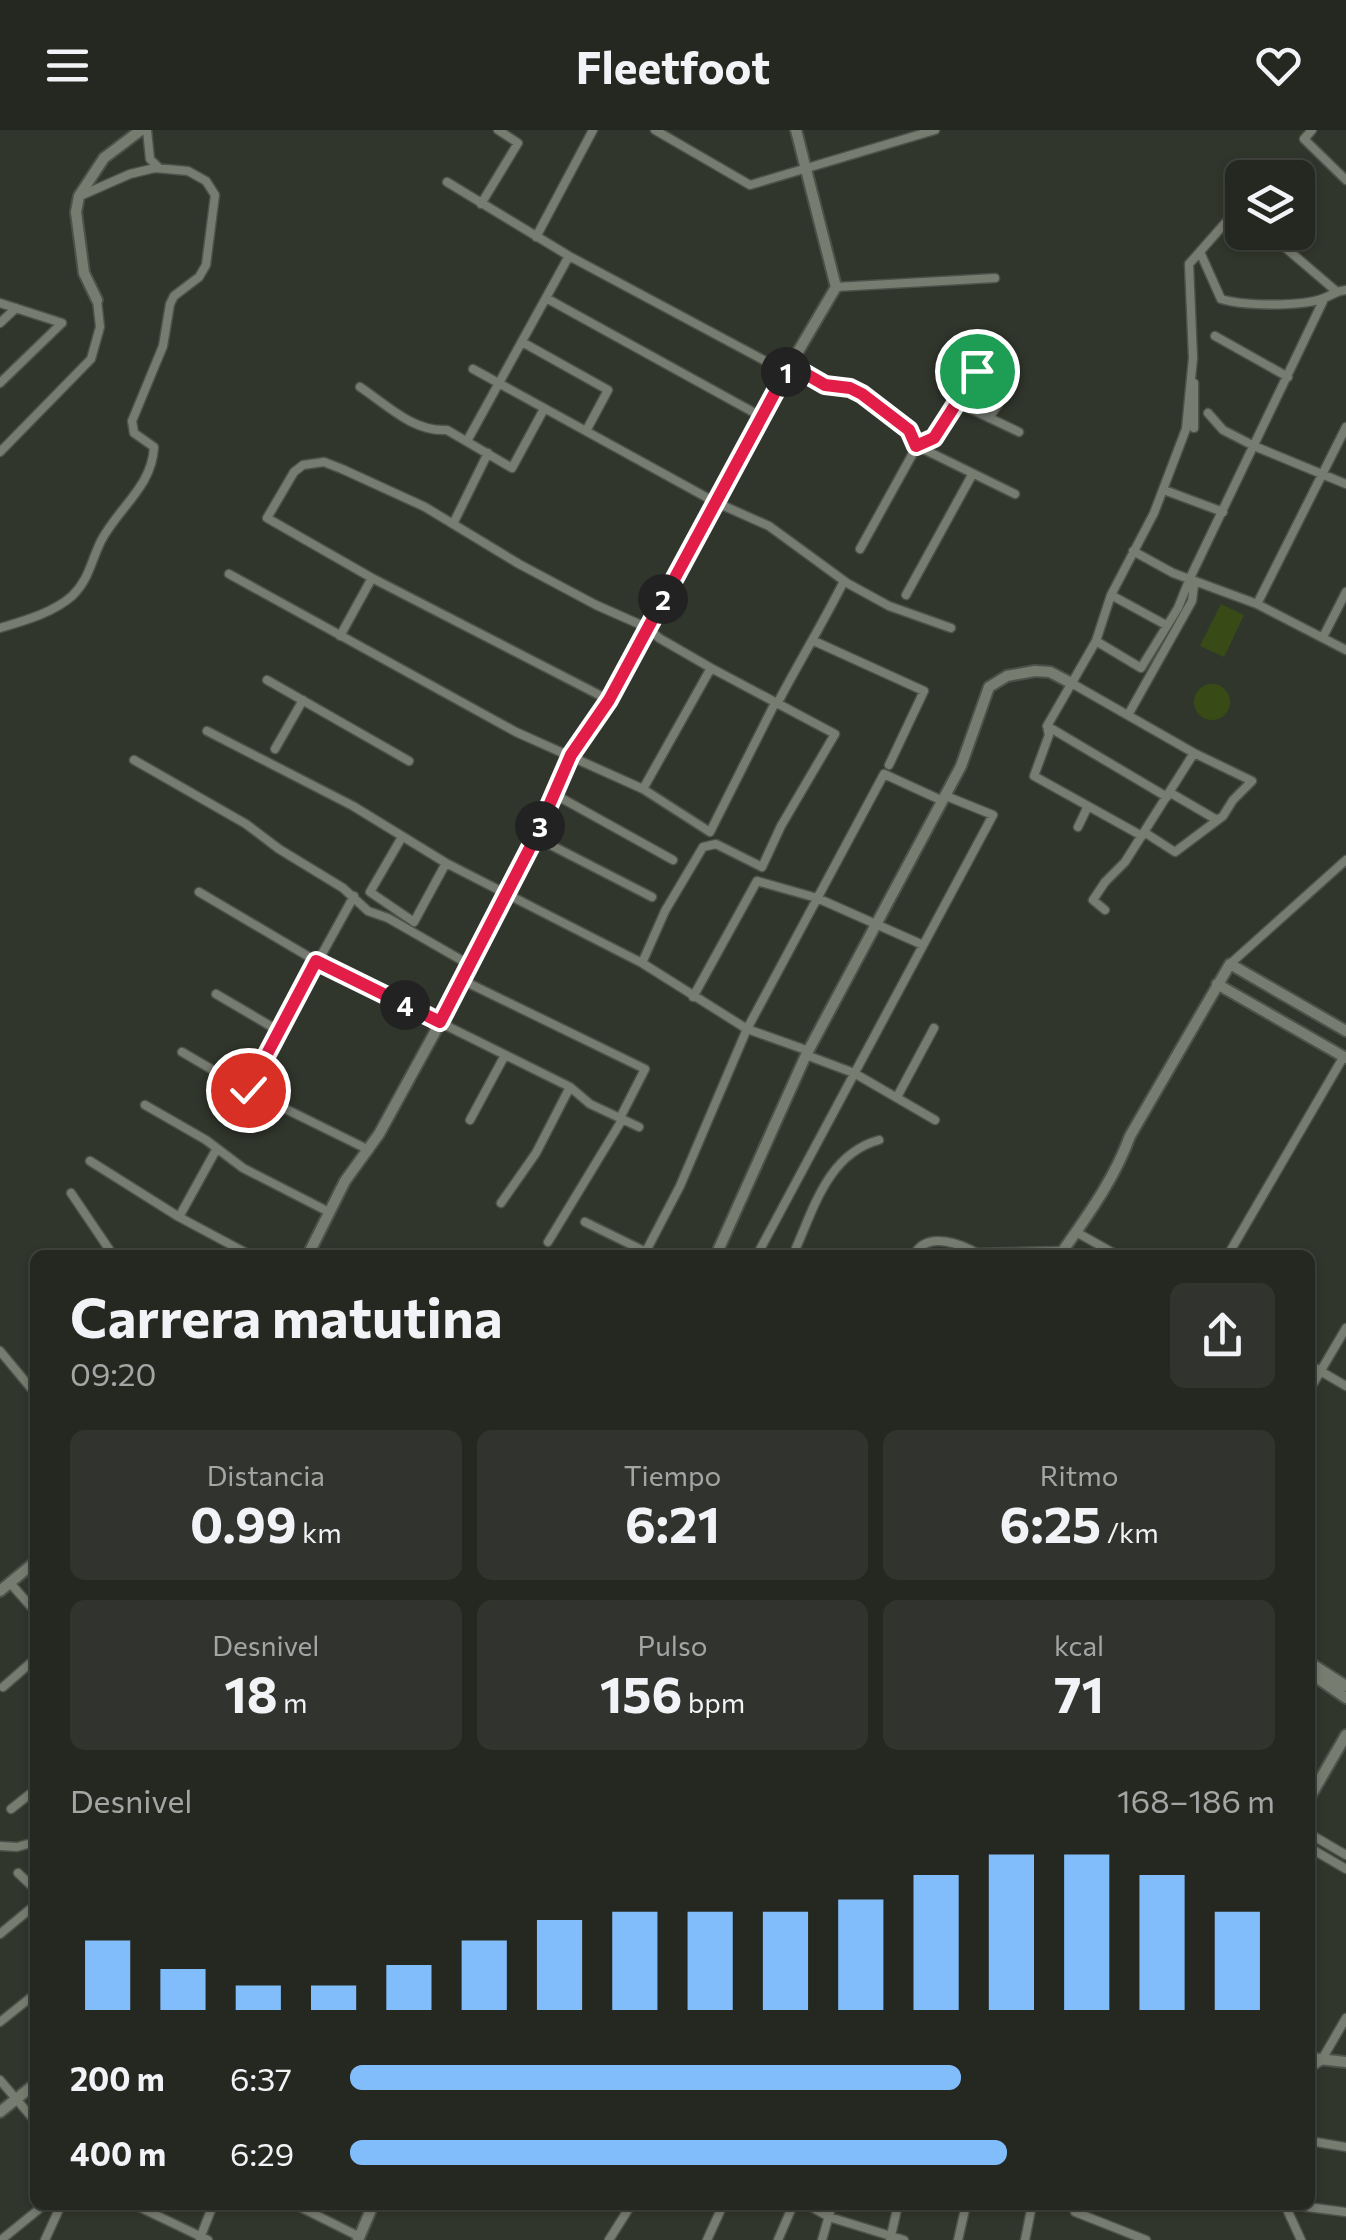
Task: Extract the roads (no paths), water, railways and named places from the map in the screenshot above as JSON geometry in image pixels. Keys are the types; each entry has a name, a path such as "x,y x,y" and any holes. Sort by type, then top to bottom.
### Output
{"street":[{"path":"0,452 91,360 100,327 97,300 84,273 76,212 79,196 104,158 144,130 150,158 162,168"},
{"path":"482,204 518,143 498,130"},
{"path":"536,237 593,130"},
{"path":"655,130 750,185 935,130"},
{"path":"311,1250 470,965 535,838 571,755 609,700 836,287 796,130"},
{"path":"1312,130 1304,138 1346,180"},
{"path":"0,628 46,612 68,599 86,581 101,542 136,495 154,463 154,447 134,433 132,422 163,346 170,304 174,296 199,278 206,264 215,195 206,181 188,171 162,168 130,174 79,196"},
{"path":"447,182 568,256 786,372 799,370 825,385 862,394 909,430 916,446 1014,494"},
{"path":"1194,428 1187,274 1192,257 1225,223"},
{"path":"1287,250 1336,291"},
{"path":"1200,252 1221,299 1237,304 1324,298 1346,290"},
{"path":"467,441 568,256"},
{"path":"836,287 995,278"},
{"path":"546,298 762,417"},
{"path":"1096,641 1141,668 1178,608 1324,298"},
{"path":"0,303 62,323 0,382"},
{"path":"0,323 16,308"},
{"path":"1215,336 1288,377"},
{"path":"522,342 608,390 586,431"},
{"path":"718,1250 808,1053 961,766 989,687 997,680 1035,671 1067,678 1074,684 1128,716 1252,781 1218,820 1175,852 1034,776 1050,735 1048,726 1074,684 1096,641 1110,595 1164,490 1186,429 1192,358"},
{"path":"474,369 715,502 769,526 844,581 889,606 951,628"},
{"path":"860,549 916,446 934,438 977,371"},
{"path":"360,387 414,424 447,430 512,468 544,408"},
{"path":"989,418 1000,401"},
{"path":"958,403 1019,432"},
{"path":"1208,414 1223,430 1254,446 1346,484"},
{"path":"1257,604 1346,426"},
{"path":"0,435 13,440"},
{"path":"453,524 488,454"},
{"path":"609,700 372,578 267,518 294,472 302,465 324,462 426,507 596,605 648,628 711,668 835,734 762,866 716,844 703,847 665,911 642,962"},
{"path":"906,594 972,475"},
{"path":"1164,490 1222,512"},
{"path":"1132,551 1173,573 1257,604 1346,650"},
{"path":"229,574 516,732 643,789 710,832 844,581"},
{"path":"340,636 372,578"},
{"path":"1128,716 1192,601 1194,585 1190,578"},
{"path":"1323,637 1346,592"},
{"path":"1110,595 1166,625"},
{"path":"814,641 924,692 889,766"},
{"path":"643,789 711,668"},
{"path":"267,680 408,761"},
{"path":"275,749 303,700"},
{"path":"1048,726 1218,820"},
{"path":"207,731 353,806 446,863 642,962 748,1029 854,1073 934,1120"},
{"path":"1105,910 1093,900 1126,862 1194,752"},
{"path":"134,760 246,824 354,896 368,911 388,918 470,965"},
{"path":"647,1250 680,1186 748,1029 884,774 993,815 760,1250"},
{"path":"554,794 673,860"},
{"path":"1078,827 1088,806"},
{"path":"402,836 370,892 414,922 446,863"},
{"path":"535,838 652,897"},
{"path":"1064,1250 1086,1222 1130,1136 1230,964 1346,860"},
{"path":"693,997 757,881 816,898 924,946"},
{"path":"199,892 316,961 570,1087 590,1104 639,1126"},
{"path":"248,1090 354,896"},
{"path":"1230,964 1346,1031"},
{"path":"462,980 645,1070 621,1119 548,1242"},
{"path":"1217,984 1345,1056 1231,1250"},
{"path":"216,994 279,1031"},
{"path":"897,1097 934,1028"},
{"path":"182,1052 248,1090 369,1150"},
{"path":"470,1120 505,1055"},
{"path":"501,1203 536,1154 570,1087"},
{"path":"145,1106 330,1212"},
{"path":"795,1250 831,1174 850,1153 879,1140"},
{"path":"179,1217 216,1150"},
{"path":"90,1161 231,1250"},
{"path":"71,1193 109,1250"},
{"path":"585,1222 638,1250"},
{"path":"1076,1232 1108,1250"},
{"path":"917,1250 927,1241 972,1250"},
{"path":"1315,1381 1346,1328"},
{"path":"0,1351 30,1387"},
{"path":"1315,1368 1346,1386"},
{"path":"30,1566 4,1585 30,1607"},
{"path":"3,1687 30,1663"},
{"path":"1315,1666 1346,1686"},
{"path":"1315,1676 1346,1698"},
{"path":"1315,1789 1346,1736"},
{"path":"10,1809 30,1794"},
{"path":"1315,1837 1346,1855"},
{"path":"0,1846 30,1843"},
{"path":"1315,1851 1346,1869"},
{"path":"18,1873 30,1884"},
{"path":"0,1934 30,1909"},
{"path":"0,2022 30,1998"},
{"path":"1316,2059 1346,2018"},
{"path":"1316,2059 1346,2062"},
{"path":"0,2080 30,2114"},
{"path":"0,2112 30,2088"},
{"path":"1315,2142 1346,2147"},
{"path":"1315,2208 1346,2212"},
{"path":"1,2240 38,2210"},
{"path":"45,2240 59,2210"},
{"path":"145,2210 202,2239 212,2210"},
{"path":"306,2210 359,2238 371,2210"},
{"path":"609,2240 628,2210"},
{"path":"707,2240 721,2210"},
{"path":"778,2240 791,2210"},
{"path":"817,2210 904,2240"},
{"path":"822,2240 831,2210"},
{"path":"891,2238 897,2210"},
{"path":"958,2240 965,2210"},
{"path":"1024,2240 1031,2210"},
{"path":"1290,2210 1300,2240"},
{"path":"1074,2212 1146,2240"}]}
